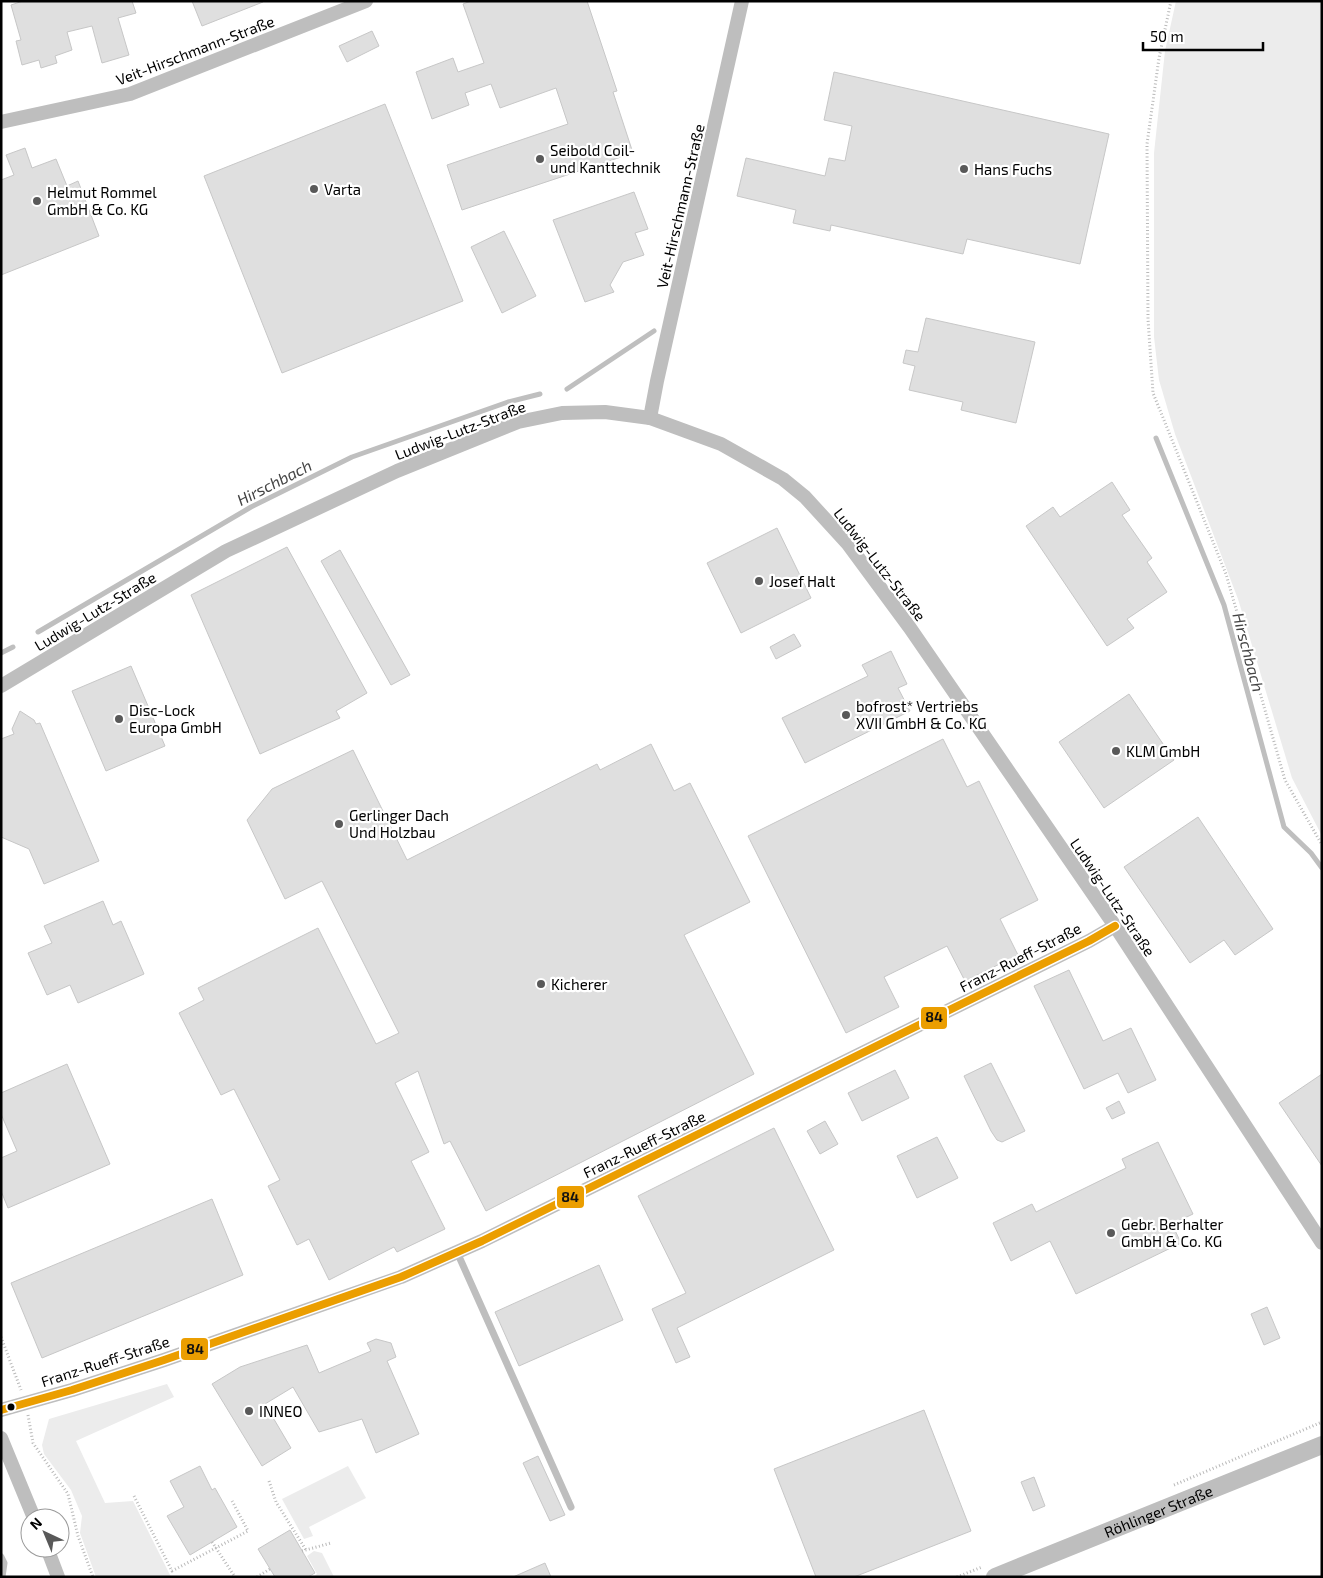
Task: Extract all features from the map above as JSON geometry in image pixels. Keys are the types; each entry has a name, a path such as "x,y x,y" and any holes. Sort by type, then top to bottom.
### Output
{"street":[{"name":"Veit-Hirschmann-Straße","path":"1,122 130,94 366,1"},
{"name":"Veit-Hirschmann-Straße","path":"650,418 656,381 742,1"},
{"name":"Ludwig-Lutz-Straße","path":"1,686 226,551 397,471 518,422 562,413 605,412 650,418 722,444 783,479 822,514 848,544 910,628 1114,926 1322,1244"},
{"name":"Franz-Rueff-Straße","path":"1,1410 72,1390 267,1325 401,1277 457,1252 838,1067 1114,926"},
{"path":"1,1438 30,1508"},
{"name":"Röhlinger Straße","path":"995,1577 1322,1445"},
{"path":"51,1558 58,1577"}],"lane":[{"path":"457,1252 571,1507"},
{"path":"2,1577 3,1560"}],"path":[{"path":"1171,1 1159,58 1148,144 1148,319 1153,393 1226,574 1286,780 1322,845"},
{"path":"1,1336 26,1403 33,1443 68,1494 78,1536 92,1577"},
{"path":"269,1481 276,1502 304,1550 331,1543"},
{"path":"134,1496 172,1570 248,1531 231,1499"},
{"path":"212,1542 235,1577"},
{"path":"257,1577 270,1569"}],"shaded area":[{"path":"1176,1 1322,1 1322,836 1292,778 1238,599 1175,434 1159,380 1154,337 1154,153 1165,51"},
{"path":"167,1384 174,1397 76,1441 105,1503 133,1501 171,1577 96,1577 80,1533 82,1516 71,1490 44,1454 42,1445 49,1419"},
{"path":"348,1466 366,1498 309,1527 313,1536 304,1539 282,1499"},
{"path":"314,1551 322,1553 334,1577 313,1577 317,1574 307,1556"}],"building":[{"path":"23,1 132,1 136,13 118,18 129,55 102,63 92,26 67,32 72,50 55,56 57,63 41,68 39,60 22,65 16,41 21,40 11,5"},
{"path":"192,1 263,1 263,2 202,26"},
{"path":"471,1 587,1 617,91 613,92 633,153 462,210 447,165 568,124 556,88 500,108 491,84 465,93 469,105 432,119 416,72 453,58 458,72 484,63 463,4"},
{"path":"372,31 379,46 347,62 339,46"},
{"name":"Hans Fuchs","path":"834,72 1109,134 1080,264 967,239 963,254 831,225 830,231 793,223 796,210 737,196 746,158 825,176 829,158 845,161 852,126 824,120"},
{"path":"385,104 463,301 282,373 204,176"},
{"name":"Helmut Rommel GmbH & Co. KG","path":"25,148 32,168 56,159 67,186 78,181 99,236 1,275 1,180 14,175 6,155"},
{"path":"634,192 648,229 635,233 644,255 623,262 610,285 614,292 585,302 553,220"},
{"path":"504,231 536,296 502,313 471,247"},
{"path":"926,318 1035,342 1016,423 961,410 963,402 909,390 915,366 903,363 906,350 918,352"},
{"path":"1112,482 1130,510 1122,515 1152,558 1147,562 1167,592 1127,619 1134,628 1107,646 1026,526 1053,507 1060,517"},
{"name":"Josef Halt","path":"777,528 811,598 741,633 707,563"},
{"path":"287,547 367,693 336,711 340,718 260,754 191,595"},
{"path":"340,550 410,675 391,685 321,561"},
{"path":"794,634 801,646 776,659 770,647"},
{"name":"bofrost* Vertriebs XVII GmbH & Co. KG","path":"891,651 907,684 898,688 910,711 805,763 782,718 868,676 862,665"},
{"name":"Disc-Lock Europa GmbH","path":"131,666 165,746 106,771 72,691"},
{"name":"KLM GmbH","path":"1129,694 1174,760 1104,808 1059,742"},
{"path":"20,711 34,720 36,724 40,723 99,861 44,884 29,849 1,837 1,739 14,734 12,729"},
{"path":"943,739 967,787 979,781 1038,900 1000,919 1018,955 965,981 947,946 884,977 899,1007 846,1033 748,836"},
{"path":"651,744 674,791 690,783 750,902 684,935 754,1074 486,1211 450,1141 444,1144 418,1071 395,1083 429,1152 411,1161 445,1229 397,1252 394,1247 329,1280 309,1239 297,1245 268,1186 280,1180 234,1089 221,1095 179,1013 204,1000 198,988 318,928 376,1044 399,1033 322,881 285,899 247,820 272,789 353,750 407,860 597,764 600,770"},
{"path":"1198,817 1273,929 1235,955 1224,940 1190,963 1124,867"},
{"path":"103,901 113,925 121,921 144,974 78,1003 70,985 47,995 28,953 52,943 44,926"},
{"path":"1069,970 1103,1041 1131,1028 1156,1080 1128,1093 1118,1073 1084,1089 1034,986"},
{"path":"991,1063 1025,1131 1002,1142 997,1140 991,1131 964,1076"},
{"path":"67,1064 110,1164 8,1208 1,1191 1,1158 17,1151 1,1114 1,1093"},
{"path":"895,1070 909,1098 862,1121 848,1093"},
{"path":"1322,1074 1322,1166 1279,1103"},
{"path":"1119,1101 1125,1113 1112,1119 1106,1108"},
{"path":"825,1121 838,1144 820,1154 807,1131"},
{"path":"774,1128 834,1250 677,1328 690,1357 676,1363 652,1309 686,1293 638,1196"},
{"path":"937,1137 958,1178 917,1198 897,1156"},
{"name":"Gebr. Berhalter GmbH & Co. KG","path":"1158,1142 1193,1214 1172,1224 1181,1243 1076,1294 1050,1241 1011,1261 993,1223 1032,1204 1036,1212 1126,1168 1122,1159"},
{"path":"212,1199 243,1275 42,1358 11,1283"},
{"path":"599,1265 623,1320 519,1366 495,1312"},
{"path":"1267,1307 1280,1338 1264,1345 1251,1314"},
{"path":"376,1339 391,1343 396,1357 387,1361 419,1434 376,1453 362,1419 319,1432 293,1387 265,1404 291,1448 262,1466 212,1384 240,1367 307,1345 319,1373 371,1351 367,1343"},
{"path":"924,1410 971,1531 854,1577 816,1577 774,1469"},
{"path":"538,1456 565,1515 550,1521 523,1463"},
{"path":"200,1466 212,1490 215,1488 237,1527 190,1555 167,1516 184,1507 170,1481"},
{"path":"1034,1477 1045,1506 1033,1511 1021,1482"},
{"path":"290,1530 315,1573 308,1577 275,1577 258,1549"},
{"path":"545,1563 551,1577 513,1577"}],"waterway":[{"name":"Hirschbach","path":"567,389 654,331"},
{"name":"Hirschbach","path":"38,632 251,507 352,457 508,402 540,394"},
{"name":"Hirschbach","path":"1156,438 1224,605 1284,827 1311,853 1322,868"},
{"name":"Hirschbach","path":"1,653 13,647"}],"transit line":[{"name":"84","path":"1,1410 72,1390 164,1360 401,1277 482,1241 1089,941 1115,926"}],"place":[{"name":"Seibold Coil- und Kanttechnik","path":"540,159"},
{"name":"Hans Fuchs","path":"964,169"},
{"name":"Varta","path":"314,189"},
{"name":"Helmut Rommel GmbH & Co. KG","path":"37,201"},
{"name":"Josef Halt","path":"759,581"},
{"name":"bofrost* Vertriebs XVII GmbH & Co. KG","path":"846,715"},
{"name":"Disc-Lock Europa GmbH","path":"119,719"},
{"name":"KLM GmbH","path":"1116,751"},
{"name":"Gerlinger Dach Und Holzbau","path":"339,824"},
{"name":"Kicherer","path":"541,984"},
{"name":"Gebr. Berhalter GmbH & Co. KG","path":"1111,1233"},
{"name":"INNEO","path":"249,1411"}]}
